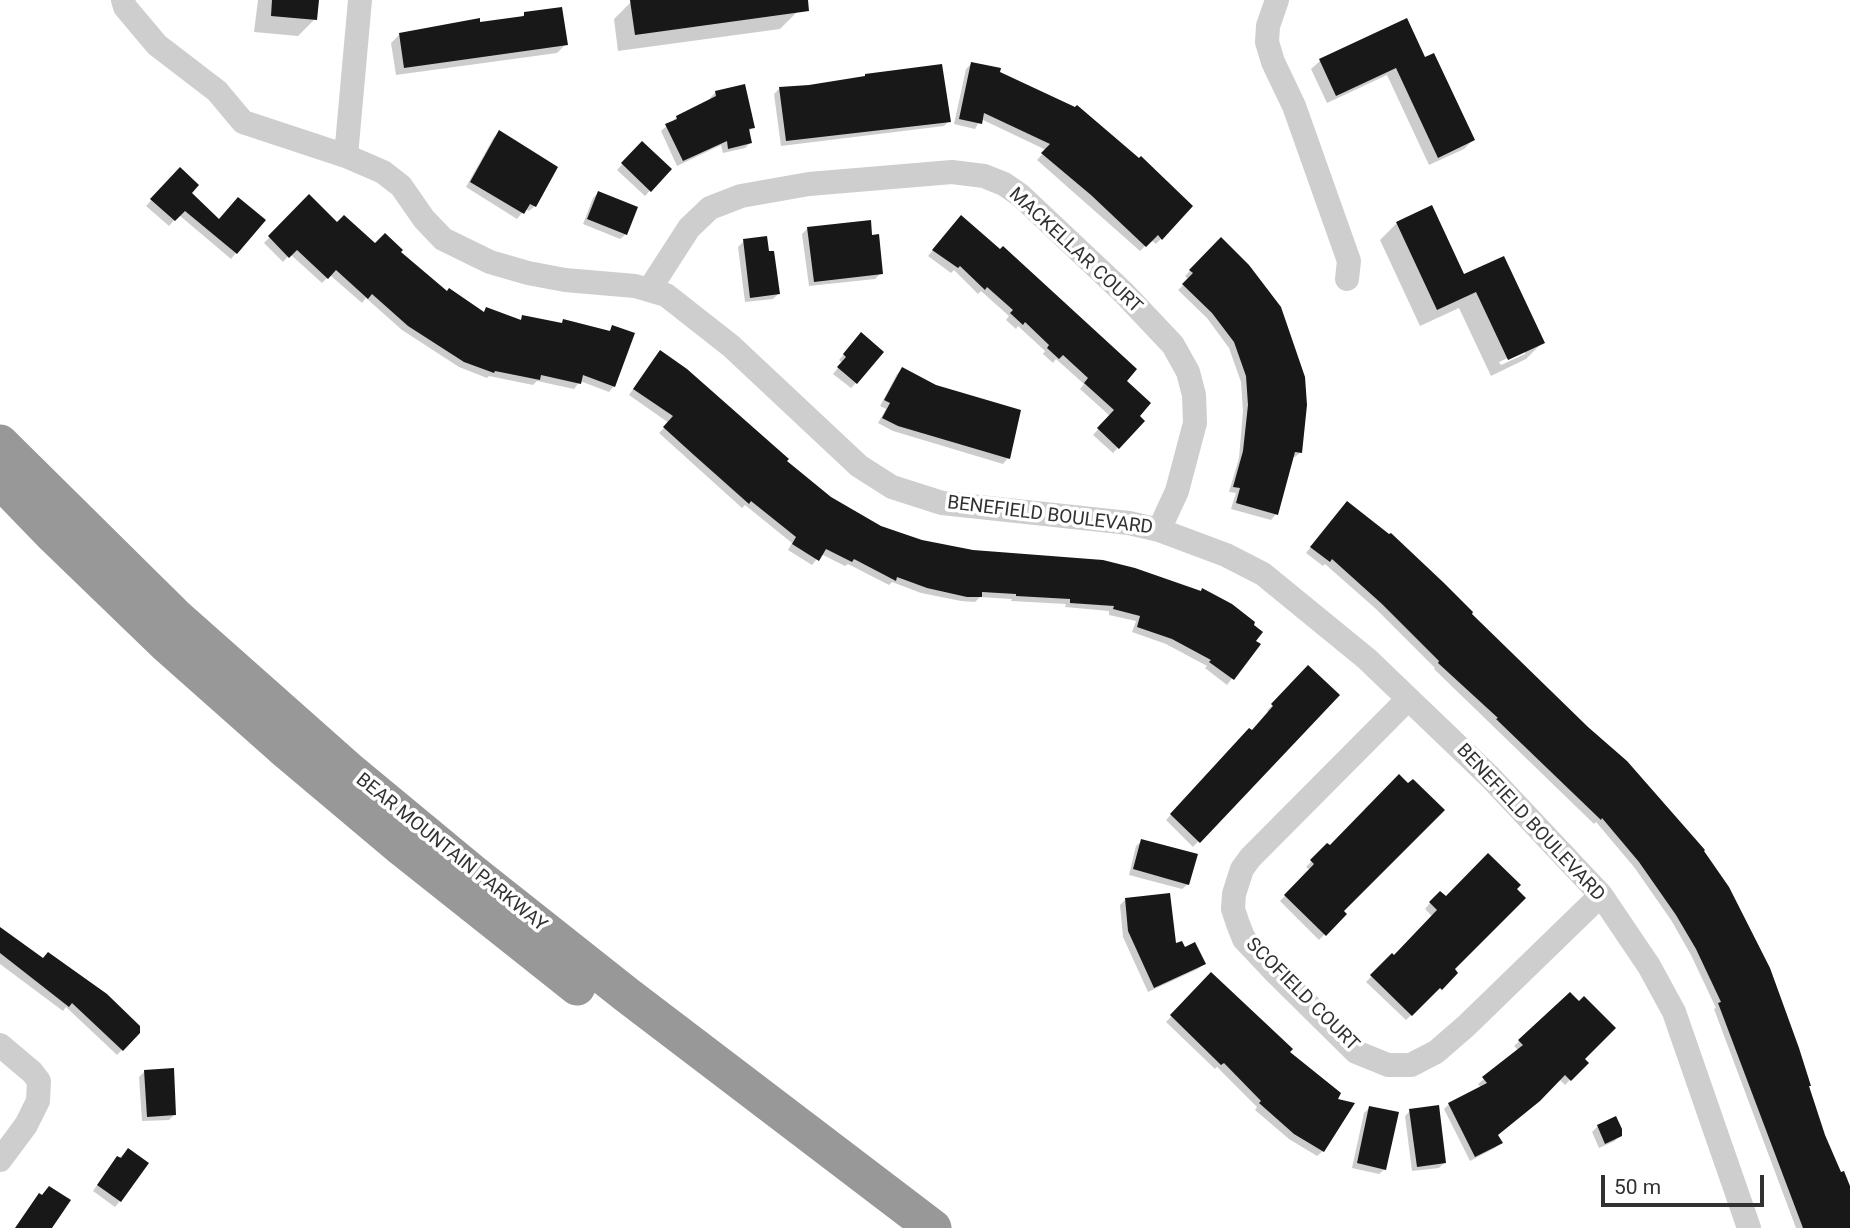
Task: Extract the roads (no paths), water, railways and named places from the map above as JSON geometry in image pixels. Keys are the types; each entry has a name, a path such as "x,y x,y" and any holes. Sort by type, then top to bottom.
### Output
{"highway":[{"name":"BEAR MOUNTAIN PARKWAY","path":"0,443 174,615 361,780 483,881 648,1011 933,1228"},
{"name":"BEAR MOUNTAIN PARKWAY","path":"0,480 167,645 402,848 526,949 894,1228"}],"street":[{"name":"BENEFIELD BOULEVARD","path":"122,0 157,45 216,91 243,122 346,156 383,172 401,186 424,219 443,239 490,262 552,278 635,286 666,295 730,346 859,466 892,486 942,503 1129,523 1159,530 1226,555 1263,574 1367,659 1490,777 1601,895 1649,966 1674,1012 1749,1228"},
{"path":"346,156 360,0"},
{"path":"1277,0 1268,26 1267,42 1273,62 1294,106 1349,261 1347,279"},
{"name":"MACKELLAR COURT","path":"649,289 689,228 710,208 741,197 810,184 952,172 984,176 1004,184 1020,195 1123,292 1173,345 1188,372 1194,395 1195,423 1177,491 1159,530"},
{"name":"SCOFIELD COURT","path":"1408,699 1242,869 1234,894 1233,909 1244,939 1276,973 1356,1052 1388,1065 1411,1065 1437,1052 1601,895"},
{"path":"0,1045 39,1081 38,1101 26,1125 0,1160"}]}
